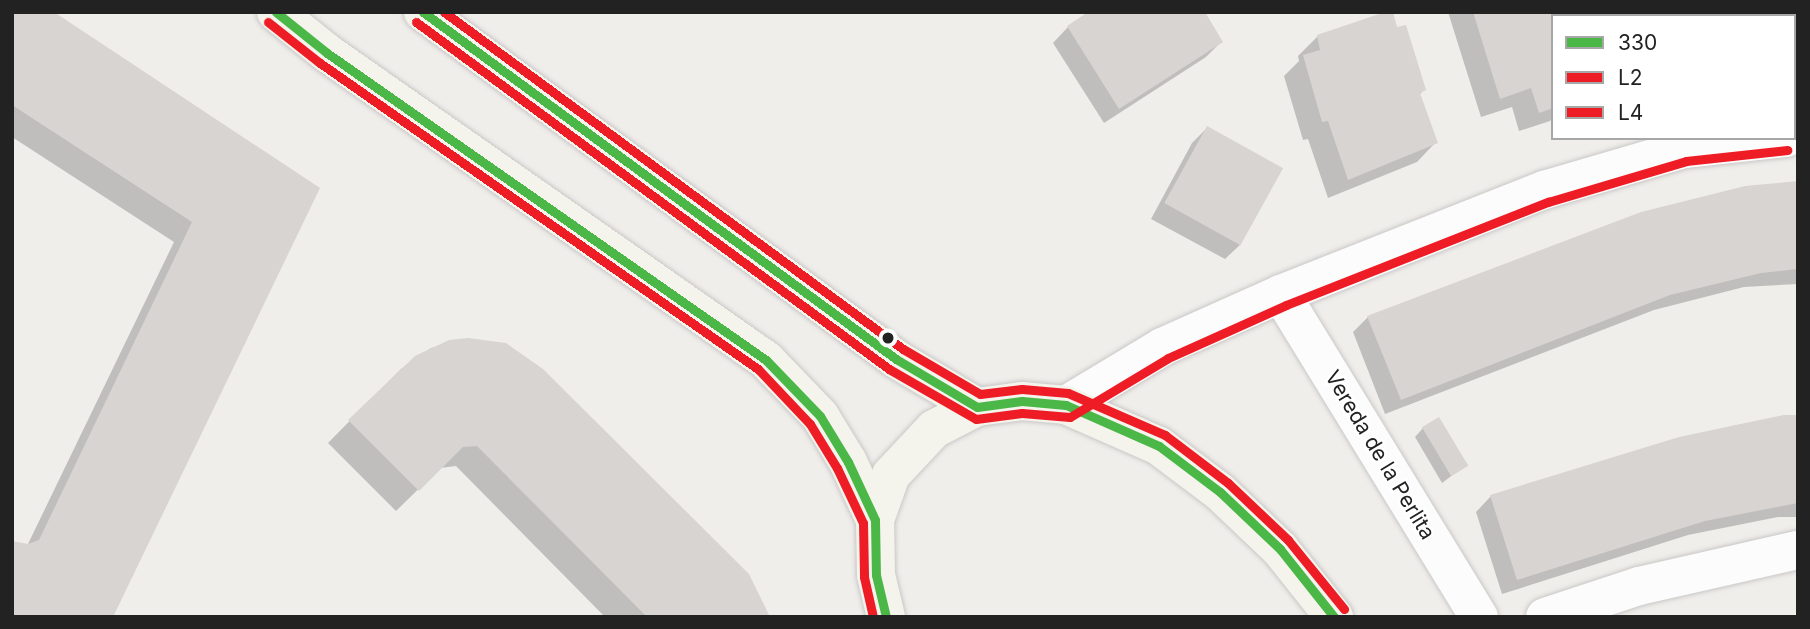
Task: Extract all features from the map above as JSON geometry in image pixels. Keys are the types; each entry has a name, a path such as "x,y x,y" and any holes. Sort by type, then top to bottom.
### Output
{"main road":[{"path":"276,12 327,53 766,360 820,416 875,520"},
{"path":"423,12 896,359 976,407"},
{"path":"886,617 876,575 875,520 891,475 934,429 976,407 1022,401 1066,405 1158,446 1220,492 1280,549 1334,617"}],"street":[{"path":"1066,405 1162,347 1282,293 1544,190 1685,149 1768,140"},
{"name":"Vereda de la Perlita","path":"1282,293 1479,617"},
{"path":"1545,617 1639,586 1798,550"}],"building":[{"path":"12,12 54,12 320,188 113,617 12,617 12,541 28,544 39,540 192,222 12,105"},
{"path":"1088,12 1205,12 1223,42 1119,109 1067,26"},
{"path":"1385,12 1393,12 1397,27 1406,25 1426,90 1420,93 1438,143 1348,180 1328,121 1322,122 1303,55 1320,50 1317,35"},
{"path":"1473,12 1591,12 1551,14 1551,109 1539,113 1531,88 1500,99"},
{"path":"1641,12 1750,12 1750,14"},
{"path":"1207,126 1283,168 1240,245 1164,203"},
{"path":"1798,181 1798,269 1761,273 1670,295 1401,400 1367,316 1641,212 1745,186"},
{"path":"468,338 506,343 543,369 749,574 770,617 647,617 477,446 463,447 419,491 348,420 415,356 449,340"},
{"path":"1784,415 1798,415 1798,503 1705,521 1517,580 1490,495 1679,437"},
{"path":"1439,417 1468,466 1451,476 1422,427"}],"transit line":[{"name":"330","path":"276,12 327,53 766,360 820,416 848,462 875,520 876,575 886,617"},
{"name":"330","path":"423,12 896,359 977,407 1022,401 1066,405 1159,446 1220,492 1280,549 1334,617"},
{"name":"L4","path":"444,12 903,349 980,394 1022,389 1068,393 1165,435 1228,483 1288,540 1344,609"},
{"name":"L2","path":"268,22 320,63 758,369 810,424 837,468 863,523 864,577 873,617"},
{"name":"L2","path":"416,22 889,369 976,419 1022,413 1070,417 1168,358 1286,305 1548,202 1686,161 1787,150"}]}
